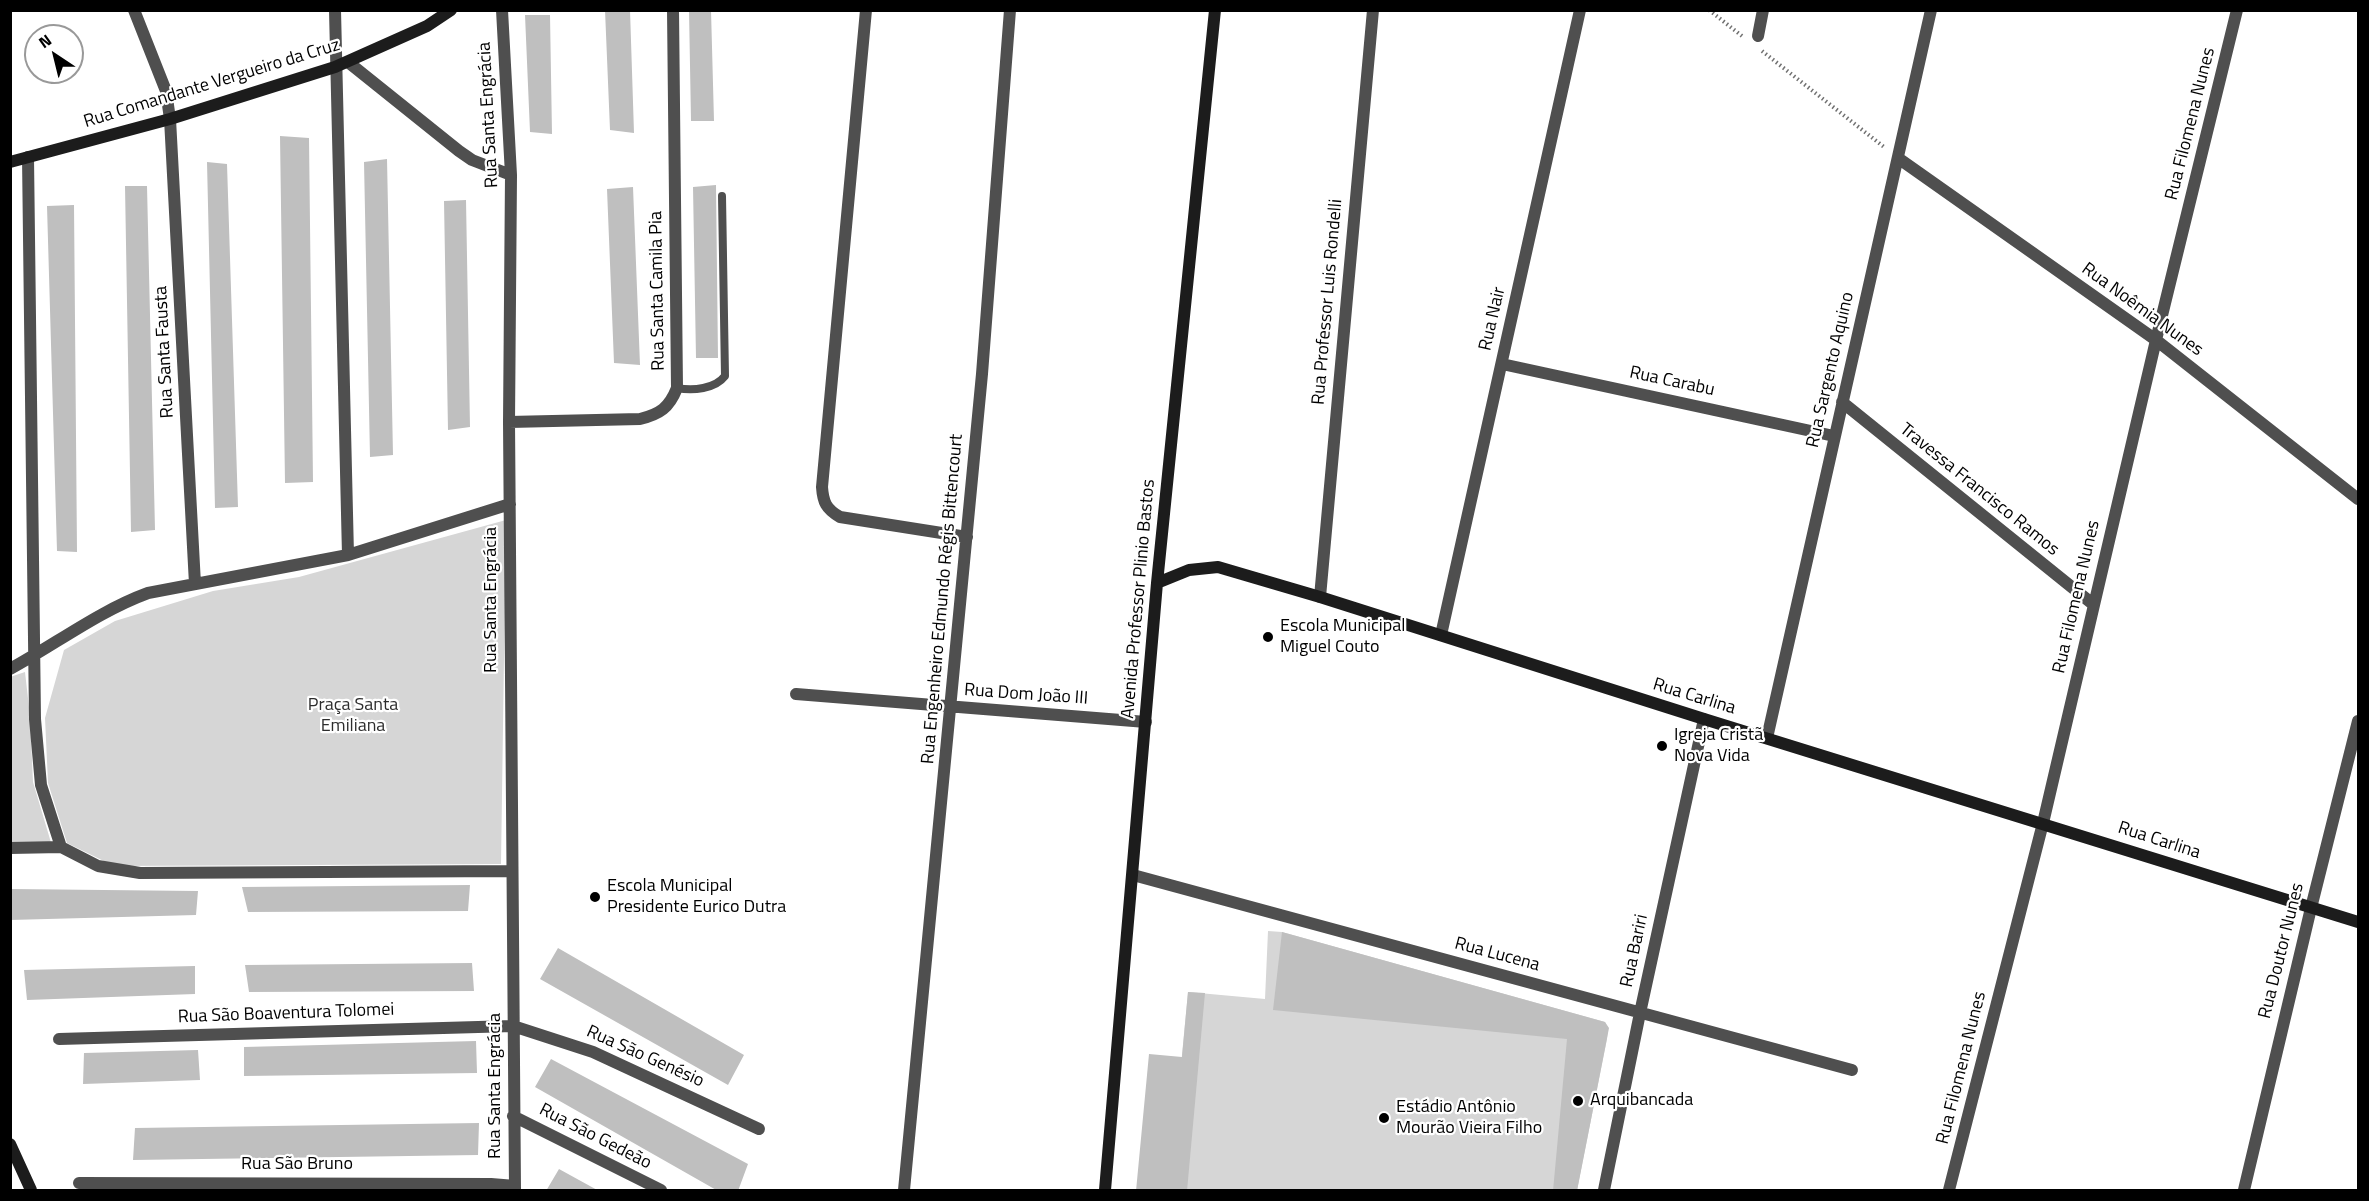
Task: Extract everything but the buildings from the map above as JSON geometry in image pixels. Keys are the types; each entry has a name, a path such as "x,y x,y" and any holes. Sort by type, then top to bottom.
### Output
{"street":[{"name":"Rua Santa Fausta","path":"134,10 166,91 170,118 195,584"},
{"path":"335,10 348,555"},
{"name":"Rua Comandante Vergueiro da Cruz","path":"10,162 170,118 335,67 427,26 451,10"},
{"name":"Rua Santa Engrácia","path":"502,10 511,175 509,422 515,1188"},
{"name":"Rua Santa Camila Pia","path":"509,422 640,419 666,409 677,388 673,10"},
{"path":"866,10 822,487 823,501 830,511 840,517 967,537"},
{"name":"Rua Engenheiro Edmundo Régis Bittencourt","path":"904,1191 967,537 1010,10"},
{"name":"Avenida Professor Plinio Bastos","path":"1105,1191 1157,583 1215,10"},
{"name":"Rua Professor Luis Rondelli","path":"1320,597 1372,10"},
{"name":"Rua Nair","path":"1441,635 1580,10"},
{"path":"1753,40 1763,10"},
{"name":"Rua Sargento Aquino","path":"1767,738 1931,10"},
{"name":"Rua Filomena Nunes","path":"1949,1191 2043,823 2156,340 2237,10"},
{"path":"348,62 459,151 472,160 511,175"},
{"path":"28,157 37,758 41,785 61,847"},
{"name":"Rua Noêmia Nunes","path":"1898,158 2156,340 2358,499"},
{"name":"Rua Carabu","path":"1502,364 1834,436"},
{"name":"Travessa Francisco Ramos","path":"1842,402 2094,605"},
{"path":"10,669 125,602 148,593 348,555 510,504"},
{"name":"Rua Carlina","path":"1157,583 1189,570 1218,567 2358,922"},
{"name":"Rua Dom João III","path":"796,694 1146,722"},
{"name":"Rua Bariri","path":"1604,1191 1704,719"},
{"name":"Rua Doutor Nunes","path":"2244,1191 2358,721"},
{"path":"10,848 61,847 98,866 140,873 511,871"},
{"name":"Rua Lucena","path":"1133,875 1852,1070"},
{"name":"Rua São Boaventura Tolomei","path":"59,1039 513,1026"},
{"name":"Rua São Genésio","path":"513,1026 593,1052 759,1130"},
{"name":"Rua São Gedeão","path":"513,1116 661,1191"},
{"path":"10,1144 31,1191"},
{"name":"Rua São Bruno","path":"79,1183 491,1184 515,1188"}],"lane":[{"path":"677,388 688,390 713,386 725,376 722,196"}],"path":[{"path":"1709,10 1753,40 1898,158"}],"green space":[{"name":"Praça Santa Emiliana","path":"506,520 501,864 114,866 67,843 48,783 45,718 64,650 115,621 213,591 299,577"},
{"path":"25,672 33,782 52,846 11,843 10,677"},
{"name":"Estádio Antônio Mourão Vieira Filho","path":"1268,931 1282,932 1605,1022 1608,1029 1607,1039 1577,1190 1169,1190 1188,992 1265,999"}],"place":[{"name":"Escola Municipal Miguel Couto","path":"1268,637"},
{"name":"Igreja Cristã Nova Vida","path":"1662,746"},
{"name":"Escola Municipal Presidente Eurico Dutra","path":"595,897"},
{"name":"Arquibancada","path":"1578,1101"},
{"name":"Estádio Antônio Mourão Vieira Filho","path":"1384,1118"}]}
